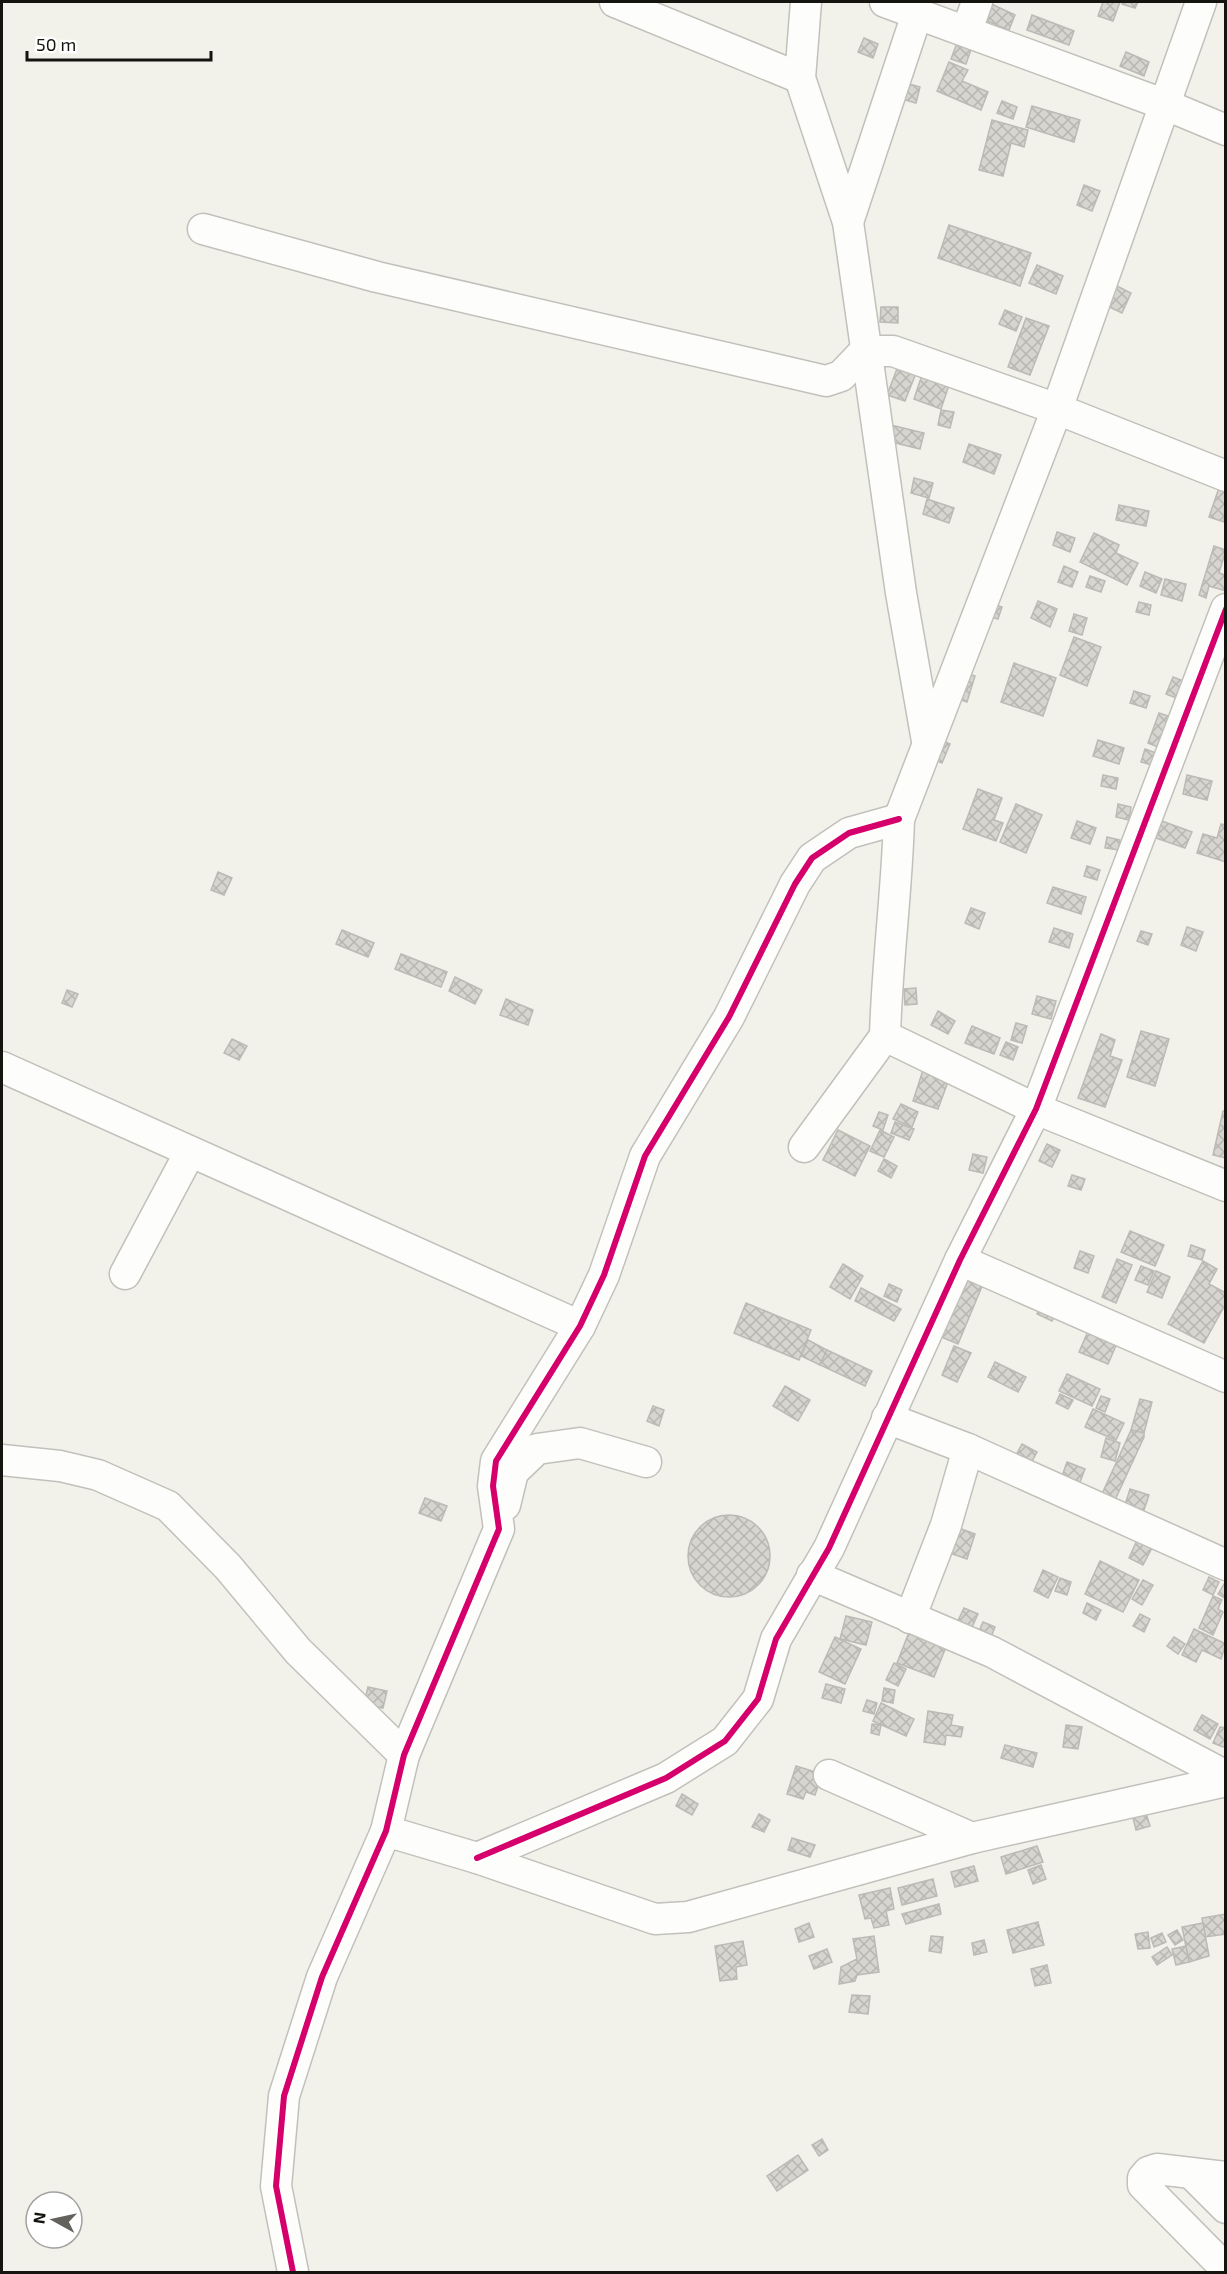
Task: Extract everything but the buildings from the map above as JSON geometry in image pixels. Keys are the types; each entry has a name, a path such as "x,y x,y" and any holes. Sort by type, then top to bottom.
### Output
{"street":[{"path":"615,2 800,78"},
{"path":"806,2 800,78 848,222 865,351 928,744"},
{"path":"885,2 967,30 1226,130"},
{"path":"967,30 977,2"},
{"path":"804,1147 885,1036 887,977 898,863 899,819 1058,409 1201,2"},
{"path":"848,222 917,14"},
{"path":"203,229 377,277 825,381 841,375 865,351 893,351 1058,409 1226,476"},
{"path":"477,1858 666,1778 725,1741 758,1700 776,1639 848,1507 960,1260 1036,1109 1226,609"},
{"path":"499,1529 493,1486 496,1461 580,1326 604,1275 645,1156 729,1017 795,884 813,858 849,832 899,819"},
{"path":"885,1036 1036,1109 1226,1186"},
{"path":"2,1067 580,1326"},
{"path":"125,1274 189,1152"},
{"path":"960,1260 1226,1377"},
{"path":"887,1418 968,1449 1226,1565"},
{"path":"293,2272 276,2186 285,2096 322,1977 386,1831 404,1755 499,1529 513,1472 537,1449 580,1443 646,1462"},
{"path":"910,1618 946,1525 968,1449"},
{"path":"2,1460 60,1466 98,1475 168,1506 228,1568 298,1651 404,1755"},
{"path":"812,1575 992,1652 1226,1778"},
{"path":"829,1775 972,1838"},
{"path":"386,1831 477,1858 655,1919 688,1917 972,1838 1226,1778"},
{"path":"1226,2177 1193,2175 1157,2169 1148,2172 1143,2178 1143,2185 1226,2269"},
{"path":"1193,2175 1226,2208"}],"cycle path":[{"path":"477,1858 666,1778 725,1741 758,1699 776,1639 829,1548 960,1260 1036,1109 1226,609"},
{"path":"293,2272 276,2186 284,2096 322,1977 386,1831 404,1755 499,1529 493,1486 496,1461 580,1326 604,1275 645,1156 729,1017 795,884 812,858 849,833 899,819"}]}
